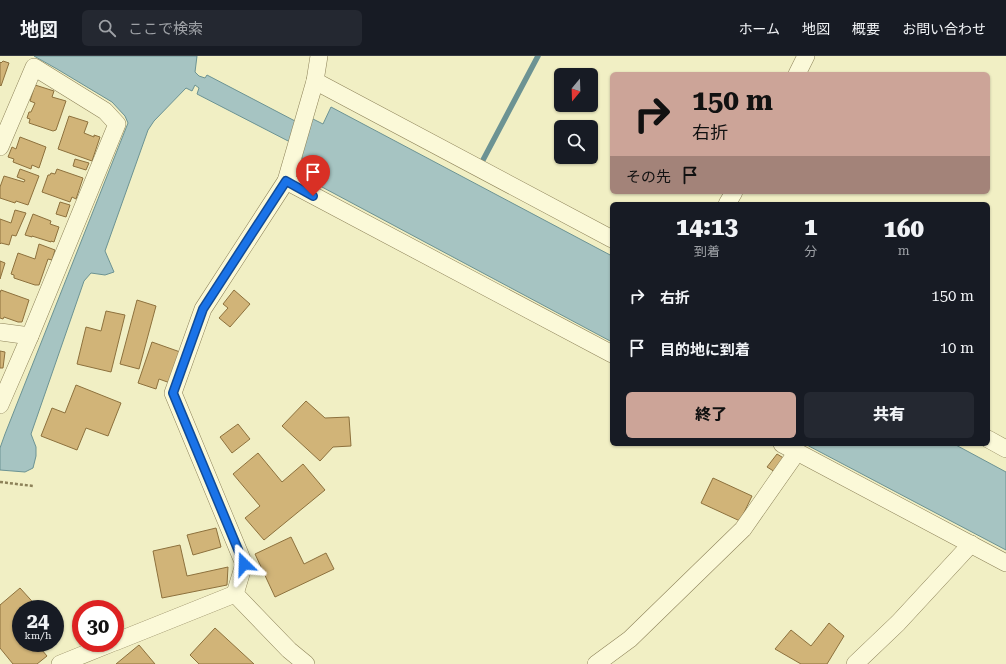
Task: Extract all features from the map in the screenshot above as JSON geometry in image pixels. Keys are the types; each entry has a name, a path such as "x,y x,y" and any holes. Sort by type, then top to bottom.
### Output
{"street":[{"path":"235,594 244,564 173,393 203,309 286,181 315,81 319,56"},
{"path":"798,72 806,56"},
{"path":"0,147 34,67 105,111 117,124 0,405"},
{"path":"315,81 610,238"},
{"path":"286,181 610,353"},
{"path":"0,332 30,336"},
{"path":"990,440 1006,449"},
{"path":"786,446 1006,563"},
{"path":"596,664 630,639 743,529 797,452"},
{"path":"854,664 898,623 971,544"},
{"path":"124,638 235,594"},
{"path":"235,594 289,650 306,664"},
{"path":"60,664 90,652"}],"path":[{"path":"0,482 33,486"}],"water":[{"path":"34,56 197,56 195,72 199,76 205,78 207,75 295,121 313,119 323,124 331,107 610,255 610,341 307,179 312,162 303,159 292,143 197,94 199,88 195,85 192,91 186,88 154,121 148,130 105,251 114,272 105,275 91,273 84,281 31,434 36,447 36,456 33,468 25,472 0,470 0,448 5,434 128,123 125,116 112,102"},
{"path":"809,446 958,446 1006,472 1006,550"}],"building":[{"path":"3,61 9,63 1,86 0,62 1,63"},
{"path":"35,85 54,91 52,97 66,101 56,130 53,131 29,123 30,119 27,118 35,103 30,101"},
{"path":"69,116 88,122 84,133 94,137 94,135 100,137 92,161 58,149"},
{"path":"20,137 46,147 39,168 32,165 31,169 13,162 14,159 8,157 12,147 16,149"},
{"path":"75,159 89,163 86,170 73,166"},
{"path":"20,169 39,176 28,205 16,201 15,203 0,198 0,187 4,176 24,182 25,180 17,177"},
{"path":"57,169 83,178 76,199 72,197 70,202 42,192 48,175 51,173 55,174"},
{"path":"60,202 70,205 66,217 56,214"},
{"path":"15,210 26,213 16,236 12,235 9,245 0,244 0,219 11,223"},
{"path":"33,214 51,221 50,224 59,227 54,242 25,235"},
{"path":"39,244 55,250 52,260 48,259 39,285 14,278 14,275 11,274 18,253 35,259"},
{"path":"0,261 5,263 0,279"},
{"path":"1,290 29,300 22,322 4,317 3,319 0,318"},
{"path":"234,290 250,304 230,327 219,318 228,308 223,304"},
{"path":"137,300 156,306 139,369 120,364"},
{"path":"106,311 125,315 111,372 77,364 86,327 101,331"},
{"path":"152,342 183,353 173,384 159,379 156,389 138,383"},
{"path":"0,351 5,352 3,368 0,368"},
{"path":"76,385 121,403 108,436 86,428 77,450 41,436 52,408 65,413"},
{"path":"306,401 325,418 349,417 351,446 333,447 320,461 282,426"},
{"path":"238,424 250,439 232,453 220,437"},
{"path":"258,453 282,482 303,464 325,490 264,540 245,518 260,506 233,474"},
{"path":"777,454 790,462 780,475 767,467"},
{"path":"713,478 752,496 740,521 701,503"},
{"path":"216,528 221,547 193,555 187,535"},
{"path":"291,537 304,564 326,553 334,569 275,597 255,554"},
{"path":"180,545 187,576 228,567 227,585 162,598 153,551"},
{"path":"20,588 31,600 12,600 12,652 44,652 47,656 37,664 13,664 0,648 0,605"},
{"path":"829,623 844,636 827,664 801,664 775,649 791,630 811,646"},
{"path":"215,628 254,664 199,664 190,655"},
{"path":"139,645 155,664 116,664"}],"waterway":[{"path":"483,160 538,56"}],"route":[{"path":"244,564 173,393 203,309 286,181 313,196"}]}
